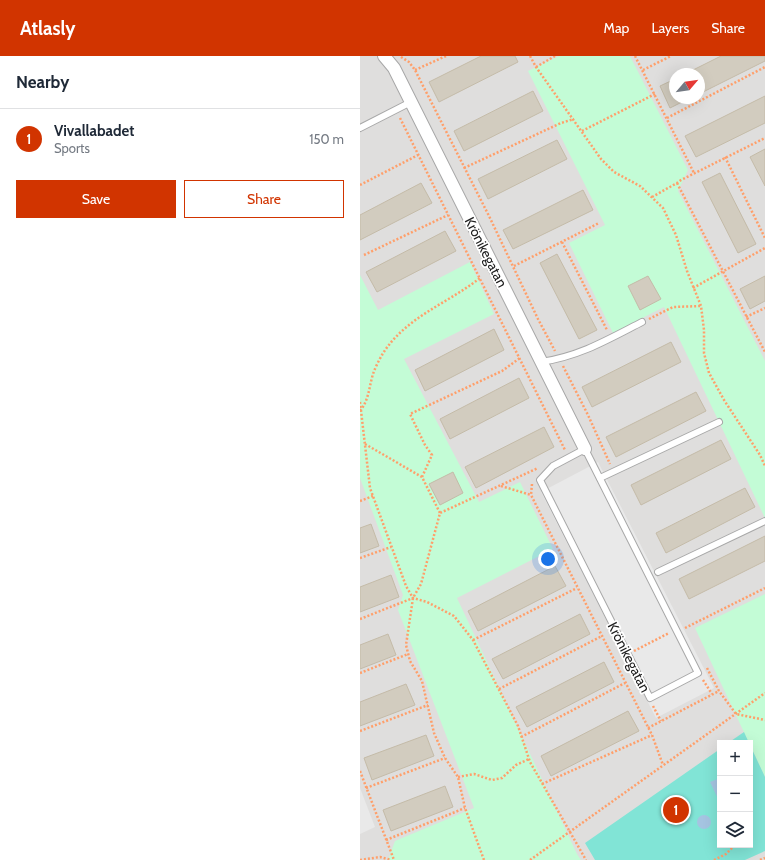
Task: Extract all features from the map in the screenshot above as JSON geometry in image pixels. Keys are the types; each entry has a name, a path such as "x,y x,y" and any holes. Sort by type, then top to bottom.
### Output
{"street":[{"name":"Krönikegatan","path":"384,56 394,68 412,102 585,449"}],"lane":[{"path":"360,128 412,102"},
{"path":"541,362 560,359 586,351 642,322"},
{"path":"600,478 718,422"},
{"name":"Krönikegatan","path":"585,449 698,673 650,698 540,480 553,466 569,457 585,449"},
{"path":"658,572 765,521"}],"path":[{"path":"399,56 409,62 415,70 514,266 538,319 560,359 608,458 612,472"},
{"path":"415,70 446,56"},
{"path":"530,56 536,67 602,159 614,172 640,186 663,208 676,235 687,271 701,306 704,330 704,353 709,373 724,400 760,455 765,466"},
{"path":"536,67 555,56"},
{"path":"635,56 694,173"},
{"path":"643,70 671,56"},
{"path":"667,118 765,67"},
{"path":"582,131 655,94"},
{"path":"396,110 569,457"},
{"path":"464,168 561,123 574,119"},
{"path":"652,197 694,173 765,138"},
{"path":"360,185 418,155"},
{"path":"725,157 765,238"},
{"path":"677,183 765,352"},
{"path":"364,255 448,215"},
{"path":"514,266 599,223"},
{"path":"562,242 611,338"},
{"path":"693,288 765,248"},
{"path":"361,410 369,394 373,374 382,355 398,336 420,316 464,290 480,278"},
{"path":"642,322 673,307 701,306"},
{"path":"746,317 765,308"},
{"path":"422,477 432,455 425,445 410,414 502,371 520,358"},
{"path":"360,402 370,488 406,586 413,598"},
{"path":"365,443 422,477 440,513 421,584 413,598 406,645 410,662 422,681 434,733 446,758 458,777 465,808 484,860"},
{"path":"560,452 564,448"},
{"path":"440,513 538,468"},
{"path":"533,476 534,470"},
{"path":"532,482 531,495 652,735 664,765"},
{"path":"500,486 531,495"},
{"path":"360,501 373,496"},
{"path":"360,558 391,547"},
{"path":"473,640 577,588"},
{"path":"614,661 677,630 686,628 765,588"},
{"path":"360,619 413,598 427,602 454,616 473,640 518,726 529,759 586,860"},
{"path":"682,621 686,628"},
{"path":"499,689 602,636"},
{"path":"360,673 408,654"},
{"path":"704,663 719,691 736,714 765,720"},
{"path":"698,673 712,694"},
{"path":"522,737 625,683"},
{"path":"648,728 719,691"},
{"path":"530,860 765,693"},
{"path":"650,698 661,721"},
{"path":"360,731 428,705"},
{"path":"542,784 652,735"},
{"path":"366,788 446,758"},
{"path":"458,777 474,774 492,780 502,778 516,765 529,759"},
{"path":"360,771 392,860"},
{"path":"386,840 465,808"},
{"path":"714,860 726,854 731,848"},
{"path":"360,860 380,857 392,860"},
{"path":"760,860 765,858"}],"shaded area":[{"path":"360,56 765,56 765,860 360,860"},
{"path":"598,462 714,688 656,718 541,492"},
{"path":"744,732 748,740 732,740"},
{"path":"717,751 717,848 753,848 753,751 765,777 765,851 745,860 595,860 585,843"},
{"path":"717,779 717,797 710,782"},
{"path":"360,788 375,827 360,834"},
{"path":"704,815 709,817 711,822 709,827 704,829 699,827 697,822 699,817"}],"green space":[{"path":"559,56 630,56 688,170 678,191 765,361 765,518 664,307 613,333 569,243 605,225 528,71"},
{"path":"470,262 494,314 404,359 479,502 520,482 553,549 457,598 581,860 388,860 395,841 474,808 398,610 403,595 360,478 360,275 378,310"},
{"path":"765,594 765,777 753,751 753,740 748,740 695,628"}],"building":[{"path":"481,56 515,56 518,62 439,102 429,82"},
{"path":"721,56 765,56 765,61 705,91 705,68 697,68"},
{"path":"669,82 669,104 678,104 670,108 660,86"},
{"path":"533,91 543,111 464,151 454,131"},
{"path":"765,96 765,123 696,157 685,136"},
{"path":"557,140 567,159 488,199 478,179"},
{"path":"765,149 765,186 750,157"},
{"path":"720,173 756,244 738,253 702,182"},
{"path":"421,183 432,203 360,240 360,215"},
{"path":"583,190 593,210 513,249 503,230"},
{"path":"445,231 456,251 377,292 366,272"},
{"path":"557,254 597,330 579,339 540,263"},
{"path":"648,276 661,299 640,310 628,286"},
{"path":"765,276 765,301 750,309 740,289"},
{"path":"494,329 504,350 425,391 415,370"},
{"path":"671,342 681,362 592,407 582,387"},
{"path":"519,378 529,398 450,439 440,419"},
{"path":"696,392 706,411 616,457 606,437"},
{"path":"544,427 554,447 476,488 465,467"},
{"path":"721,440 731,459 641,505 631,485"},
{"path":"453,472 463,493 440,505 429,484"},
{"path":"745,488 755,507 666,553 656,533"},
{"path":"371,524 379,546 360,553 360,528"},
{"path":"765,536 765,561 689,599 679,579"},
{"path":"555,566 566,586 478,631 468,611"},
{"path":"391,575 399,597 360,612 360,587"},
{"path":"580,614 590,634 503,679 492,659"},
{"path":"388,634 396,655 360,669 360,645"},
{"path":"604,662 614,682 527,727 516,707"},
{"path":"406,684 415,705 360,726 360,702"},
{"path":"628,711 639,731 551,776 541,756"},
{"path":"426,735 434,756 372,780 364,758"},
{"path":"445,786 453,807 391,831 383,810"}],"place":[{"name":"Vivallabadet","path":"676,810"}]}
